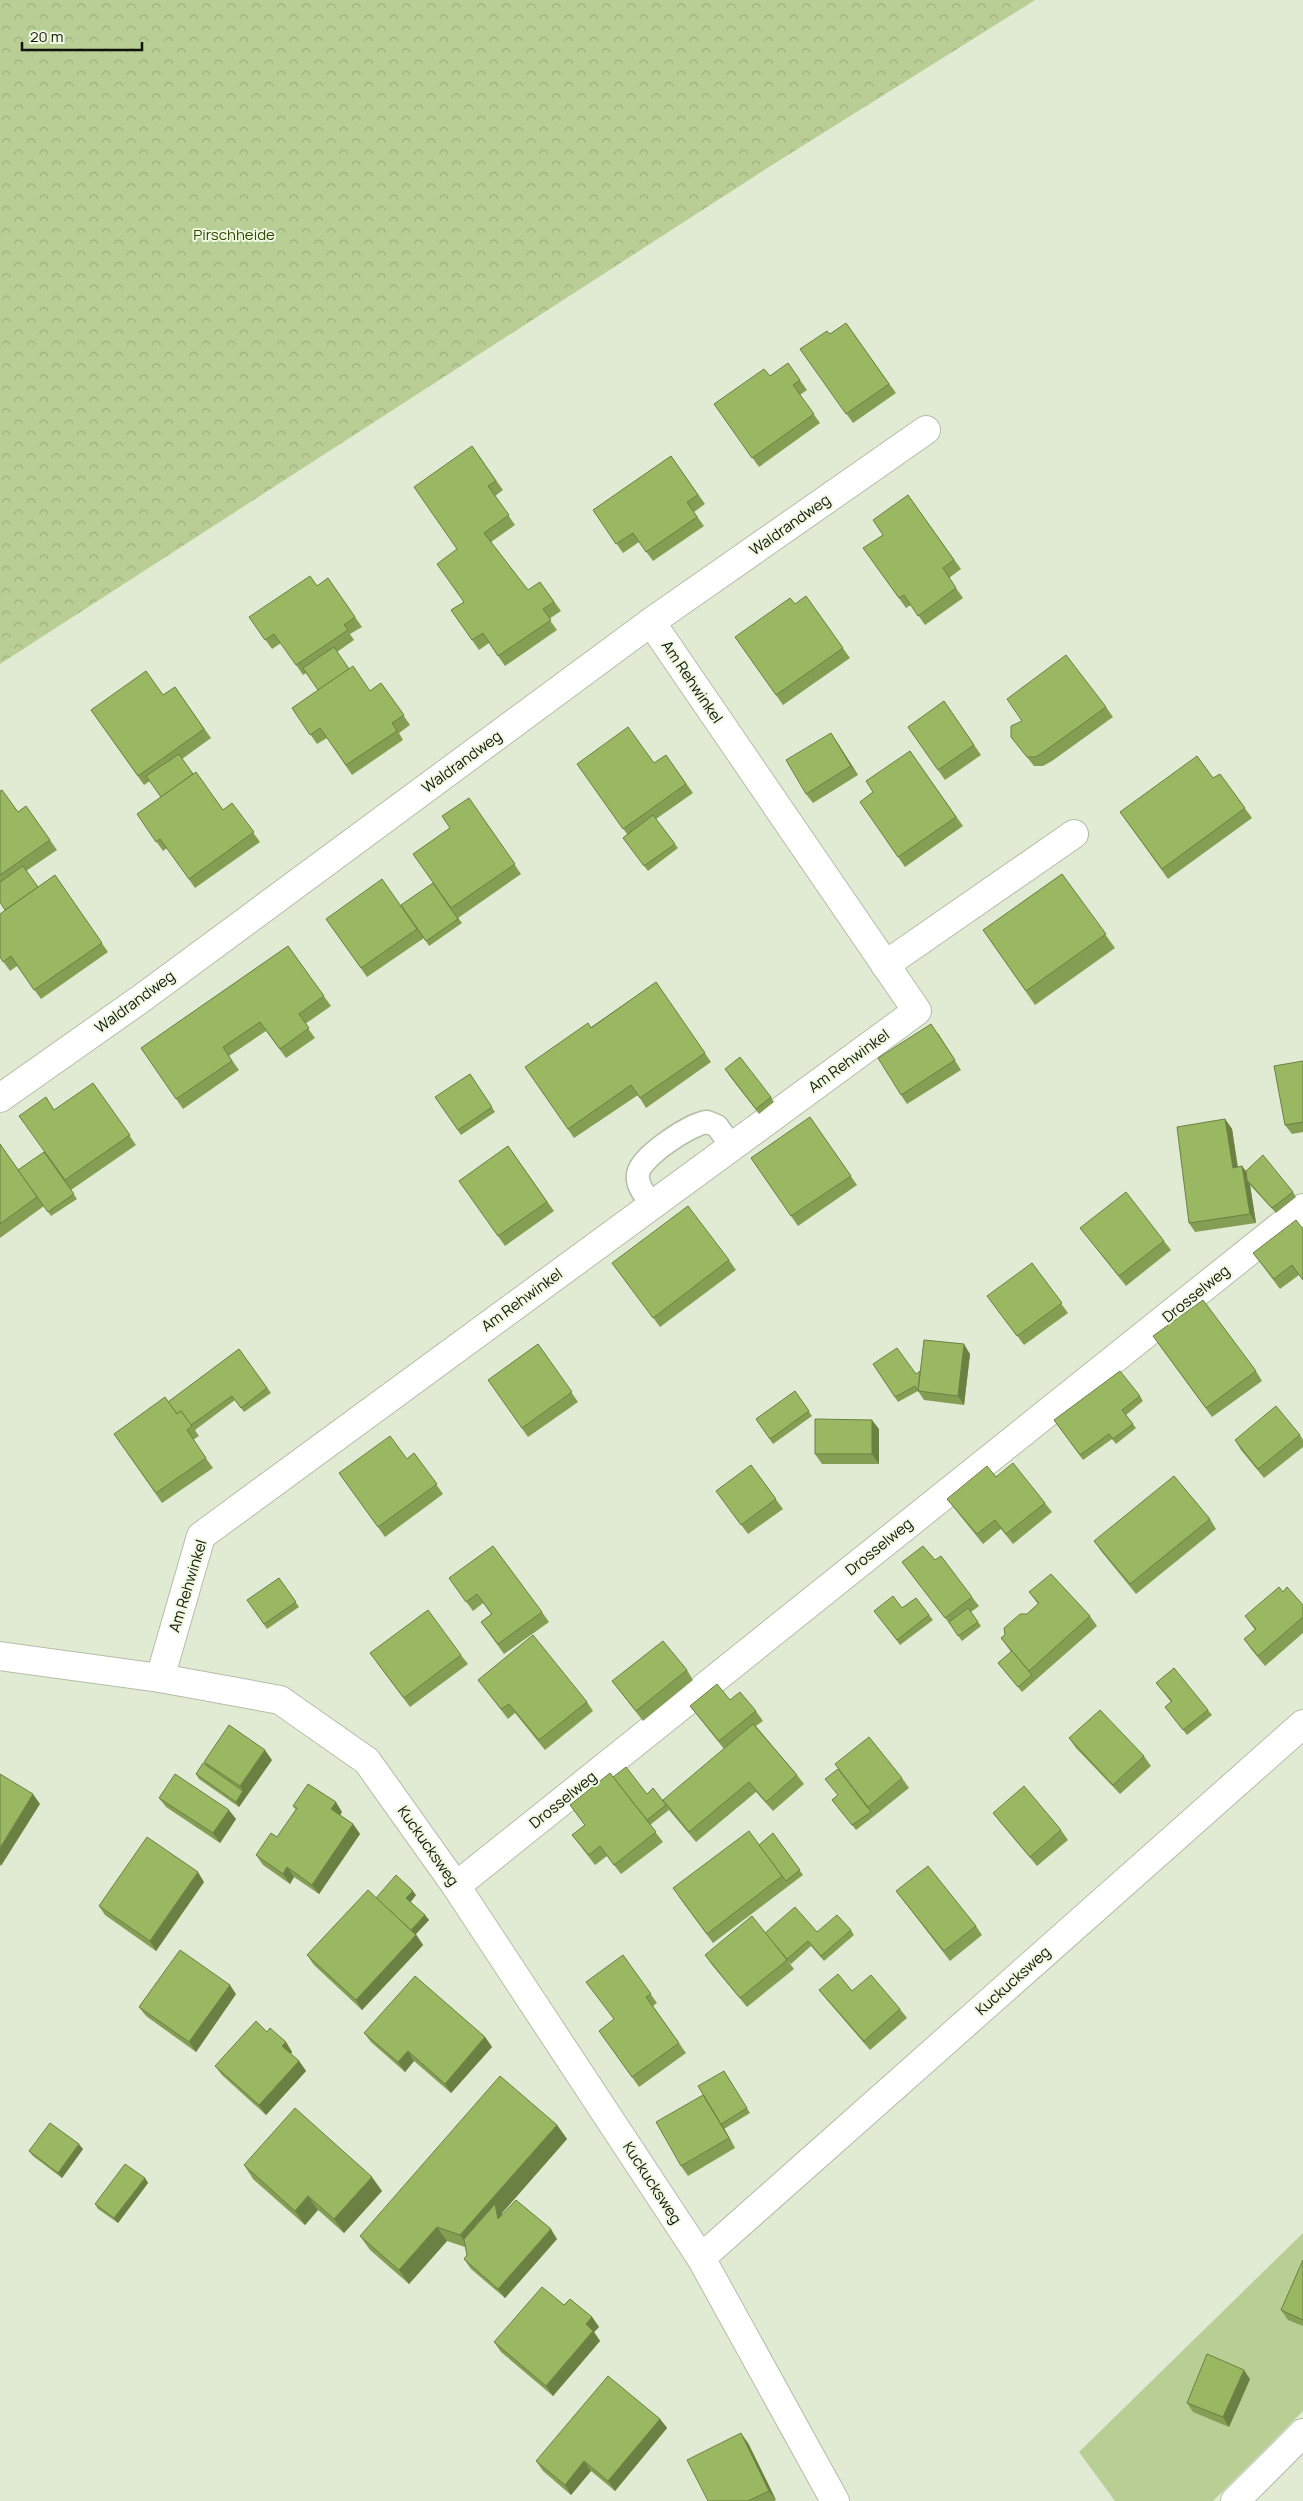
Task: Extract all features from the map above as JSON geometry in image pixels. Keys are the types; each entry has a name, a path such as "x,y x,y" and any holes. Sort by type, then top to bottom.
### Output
{"street":[{"name":"Waldrandweg","path":"0,1098 142,998 651,622 926,430"},
{"name":"Am Rehwinkel","path":"160,1678 201,1536 917,1011 651,622"},
{"path":"885,965 1074,834"},
{"name":"Drosselweg","path":"456,1886 1303,1208"},
{"name":"Kuckucksweg","path":"0,1656 160,1678 280,1700 367,1761 456,1886 701,2258 836,2501"},
{"name":"Kuckucksweg","path":"701,2258 1303,1724"},
{"path":"1234,2501 1303,2433"}],"lane":[{"path":"652,1205 638,1181 639,1168 649,1157 695,1125 707,1122 717,1126 732,1147"}],"green space":[{"name":"Pirschheide","path":"0,0 1035,0 772,165 0,664"},
{"path":"1303,2233 1303,2411 1213,2501 1115,2501 1079,2452"}],"building":[{"path":"846,323 889,384 846,414 800,349 827,331 830,334"},
{"path":"788,363 800,380 793,385 814,414 752,458 714,404 764,369 770,376"},
{"path":"472,446 496,481 488,486 509,515 484,533 528,590 540,582 554,602 543,609 551,620 498,656 483,633 472,640 451,610 464,602 437,564 457,549 414,487"},
{"path":"671,456 698,495 687,502 697,517 646,552 633,533 616,544 593,510"},
{"path":"908,495 954,560 943,568 956,588 918,616 904,595 899,598 863,548 883,535 873,520"},
{"path":"310,576 317,586 328,578 355,617 344,625 348,630 296,665 274,634 265,640 249,617"},
{"path":"806,596 843,648 776,695 735,637 790,598 795,604"},
{"path":"334,647 349,669 318,690 303,668"},
{"path":"1066,655 1106,707 1036,757 1027,757 1011,737 1011,726 1022,721 1007,699"},
{"path":"353,666 370,691 381,683 404,715 392,723 397,731 346,765 320,728 310,735 292,708"},
{"path":"146,671 163,695 175,687 204,729 138,776 91,710"},
{"path":"944,701 974,745 938,770 908,727"},
{"path":"628,727 654,763 666,755 686,784 623,829 577,764"},
{"path":"831,733 851,766 806,794 786,760"},
{"path":"910,751 956,817 898,857 860,802 873,792 866,781"},
{"path":"179,754 193,774 161,797 146,776"},
{"path":"1197,756 1213,778 1220,774 1245,808 1162,869 1120,812"},
{"path":"196,772 223,810 232,803 254,832 189,879 160,839 156,842 137,814"},
{"path":"2,790 18,812 26,806 50,840 0,875 0,791"},
{"path":"469,798 515,864 451,908 413,854 450,828 442,816"},
{"path":"653,815 675,844 644,866 623,838"},
{"path":"23,866 38,887 5,910 0,902 0,882"},
{"path":"1062,874 1106,934 1026,991 983,930"},
{"path":"55,875 102,943 34,990 11,956 3,962 0,957 0,914"},
{"path":"382,879 417,929 361,968 326,919"},
{"path":"433,883 458,919 426,941 401,905"},
{"path":"288,946 324,996 299,1014 309,1028 280,1049 260,1022 223,1047 232,1061 176,1099 141,1048"},
{"path":"656,982 705,1053 640,1098 631,1085 568,1129 525,1067 588,1023 591,1028"},
{"path":"931,1024 955,1060 901,1095 878,1058"},
{"path":"740,1057 771,1097 756,1109 725,1069"},
{"path":"1303,1061 1303,1122 1285,1125 1274,1066"},
{"path":"470,1074 492,1107 458,1130 435,1097"},
{"path":"93,1083 130,1135 65,1180 19,1116 46,1097 54,1110"},
{"path":"810,1117 851,1176 791,1216 751,1158"},
{"path":"1225,1119 1233,1168 1242,1166 1250,1214 1189,1223 1177,1127"},
{"path":"0,1144 37,1197 0,1224"},
{"path":"508,1146 547,1202 498,1236 459,1181"},
{"path":"44,1152 74,1194 48,1212 18,1170"},
{"path":"1263,1155 1293,1192 1272,1208 1247,1180 1246,1171"},
{"path":"1126,1192 1164,1241 1119,1276 1080,1228"},
{"path":"688,1206 729,1260 653,1318 612,1263"},
{"path":"1296,1220 1303,1229 1303,1280 1292,1265 1274,1279 1253,1253"},
{"path":"1032,1263 1062,1303 1017,1336 987,1296"},
{"path":"1203,1300 1256,1371 1206,1408 1153,1336"},
{"path":"924,1340 964,1344 958,1396 918,1391"},
{"path":"538,1344 572,1392 522,1428 488,1380"},
{"path":"897,1348 916,1374 920,1371 918,1391 915,1386 895,1397 873,1364"},
{"path":"239,1349 267,1388 241,1408 232,1396 191,1425 181,1411 177,1414 168,1402"},
{"path":"1120,1371 1140,1396 1122,1410 1133,1424 1113,1439 1109,1434 1080,1455 1054,1420"},
{"path":"795,1391 809,1411 770,1439 756,1419"},
{"path":"165,1397 177,1414 181,1411 192,1426 187,1430 206,1458 156,1493 114,1434"},
{"path":"1276,1406 1300,1435 1258,1469 1235,1440"},
{"path":"815,1419 872,1420 872,1454 815,1454"},
{"path":"390,1436 407,1459 414,1453 437,1484 378,1527 339,1473"},
{"path":"1013,1463 1045,1503 1006,1534 995,1520 977,1534 947,1499 987,1466 996,1477"},
{"path":"751,1465 776,1499 741,1525 716,1491"},
{"path":"1174,1476 1210,1519 1130,1584 1094,1541"},
{"path":"493,1546 542,1612 498,1644 481,1622 492,1614 477,1594 466,1602 449,1578"},
{"path":"923,1546 935,1560 941,1556 972,1597 945,1618 902,1562"},
{"path":"1051,1574 1090,1616 1029,1671 1001,1638 1005,1635 1004,1628 1020,1614 1027,1614 1039,1603 1029,1592"},
{"path":"279,1578 296,1602 264,1624 247,1600"},
{"path":"1279,1587 1283,1592 1287,1587 1303,1605 1303,1617 1258,1656 1244,1639 1256,1629 1245,1616"},
{"path":"893,1596 902,1608 916,1598 929,1615 897,1640 874,1611"},
{"path":"968,1608 978,1622 958,1636 949,1622"},
{"path":"428,1610 461,1655 404,1698 370,1653"},
{"path":"533,1635 587,1702 539,1740 509,1704 501,1709 478,1680"},
{"path":"663,1641 687,1670 636,1711 612,1681"},
{"path":"1012,1651 1032,1675 1018,1687 998,1663"},
{"path":"1174,1668 1208,1710 1183,1730 1165,1707 1172,1701 1156,1683"},
{"path":"717,1684 730,1700 740,1692 756,1711 719,1741 690,1706"},
{"path":"1100,1710 1144,1756 1113,1785 1069,1738"},
{"path":"753,1724 797,1775 766,1802 749,1782 689,1832 663,1800"},
{"path":"229,1725 265,1750 240,1786 204,1762"},
{"path":"869,1737 902,1778 868,1807 835,1764"},
{"path":"203,1763 243,1791 236,1802 196,1774"},
{"path":"626,1767 647,1794 653,1788 666,1805 647,1820 613,1777"},
{"path":"838,1769 871,1812 852,1825 832,1800 838,1795 825,1779"},
{"path":"610,1773 656,1832 614,1865 600,1846 589,1855 572,1835 585,1825 570,1805"},
{"path":"0,1774 33,1794 0,1848"},
{"path":"175,1774 229,1810 213,1833 159,1798"},
{"path":"308,1784 336,1802 331,1809 353,1824 312,1885 287,1867 283,1874 256,1855 271,1833 277,1837 297,1808 293,1806"},
{"path":"1024,1786 1061,1830 1030,1857 993,1813"},
{"path":"749,1831 782,1876 707,1934 673,1888"},
{"path":"773,1833 800,1870 786,1881 759,1845"},
{"path":"147,1837 198,1872 150,1941 99,1906"},
{"path":"928,1866 976,1926 944,1951 896,1891"},
{"path":"396,1875 413,1891 406,1898 425,1915 411,1930 376,1898"},
{"path":"368,1890 416,1935 356,2000 307,1955"},
{"path":"795,1907 817,1932 837,1915 851,1930 821,1956 808,1941 787,1959 765,1933"},
{"path":"752,1916 787,1960 740,1998 705,1955"},
{"path":"180,1950 230,1985 189,2042 139,2007"},
{"path":"623,1955 651,1994 646,1997 679,2043 632,2077 599,2031 614,2019 586,1982"},
{"path":"838,1974 852,1991 871,1975 900,2009 864,2041 819,1990"},
{"path":"415,1976 485,2037 445,2084 408,2051 398,2062 364,2033"},
{"path":"256,2021 267,2032 270,2028 286,2042 282,2046 299,2061 259,2105 215,2066"},
{"path":"724,2071 747,2108 721,2124 698,2086"},
{"path":"500,2076 557,2125 460,2235 437,2227 399,2270 360,2236"},
{"path":"703,2095 729,2138 681,2166 656,2122"},
{"path":"295,2108 372,2177 334,2219 308,2196 295,2211 244,2165"},
{"path":"50,2123 79,2144 58,2173 29,2151"},
{"path":"125,2164 145,2178 114,2218 95,2204"},
{"path":"516,2200 551,2229 498,2289 464,2259 467,2255 464,2239 495,2204 498,2219"},
{"path":"1303,2260 1303,2320 1281,2310"},
{"path":"542,2287 564,2305 570,2299 592,2317 586,2324 593,2331 546,2386 494,2342"},
{"path":"1207,2354 1244,2370 1223,2417 1187,2403"},
{"path":"608,2376 660,2419 608,2481 584,2461 565,2485 536,2461"},
{"path":"741,2433 769,2491 748,2501 708,2501 687,2460"}]}
